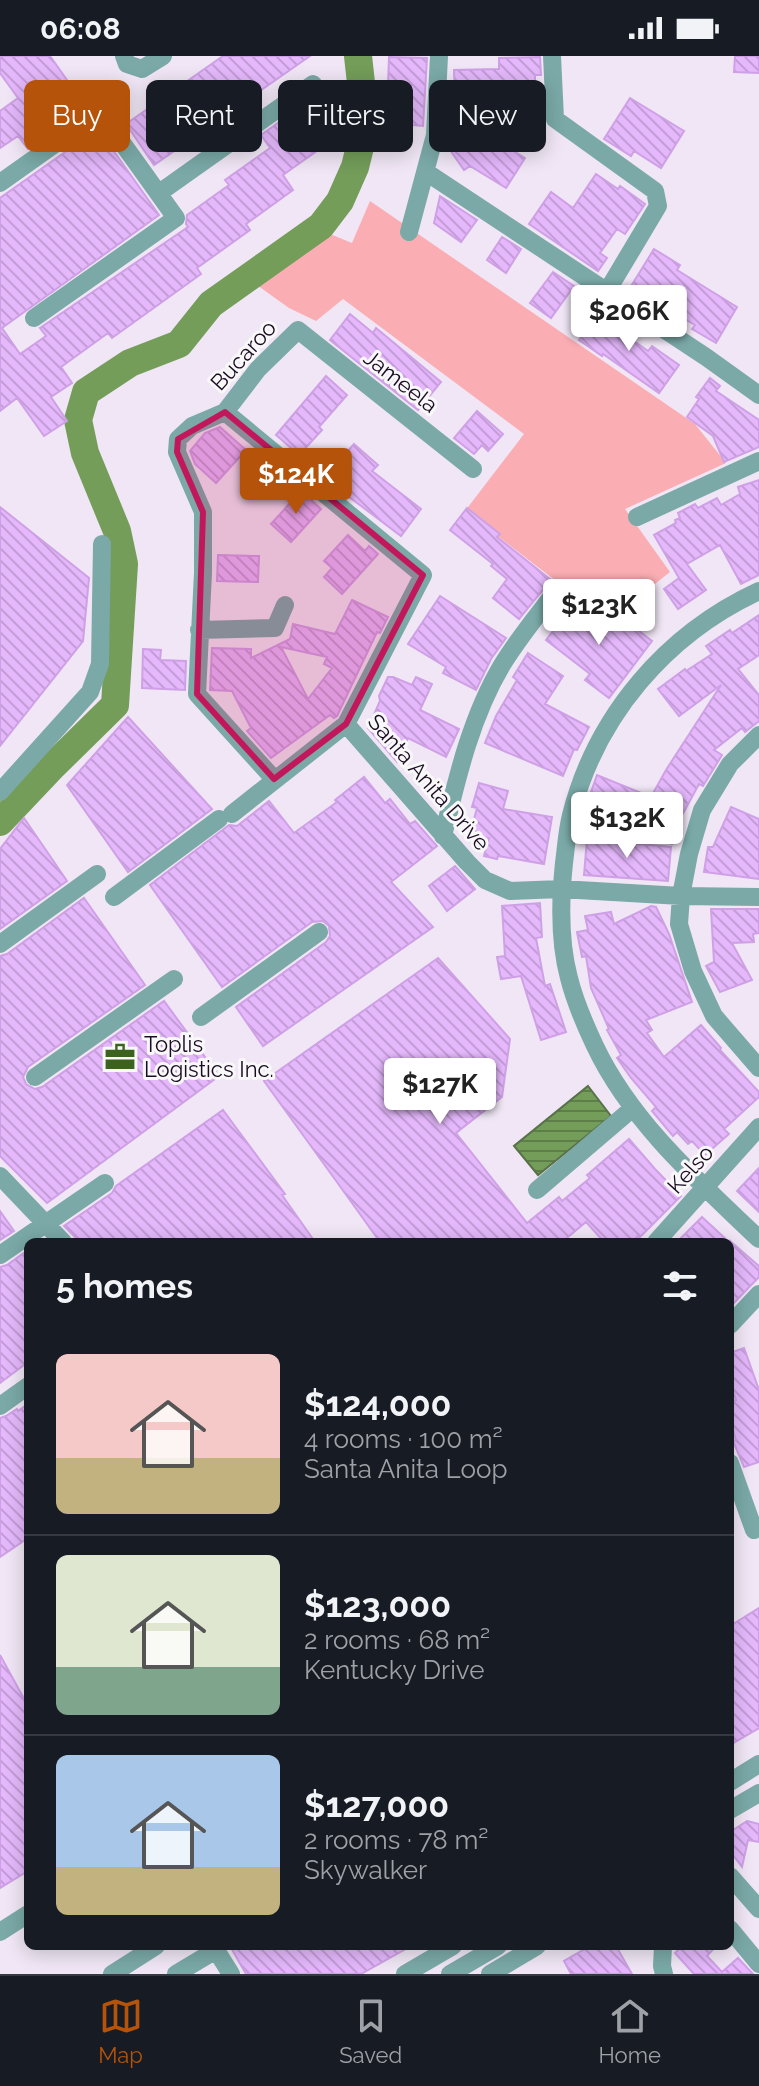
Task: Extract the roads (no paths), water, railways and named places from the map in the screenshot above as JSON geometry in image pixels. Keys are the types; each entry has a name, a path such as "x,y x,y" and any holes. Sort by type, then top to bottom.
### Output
{"street":[{"path":"124,56 127,64 142,69 163,56"},
{"path":"409,232 435,135 439,56"},
{"path":"552,56 555,119 655,191 658,206 606,293"},
{"path":"159,193 278,109"},
{"path":"0,183 100,112 176,218 34,318"},
{"path":"426,172 759,395"},
{"name":"Bucaroo","path":"225,412 258,369 298,330"},
{"name":"Jameela","path":"298,330 473,469"},
{"path":"114,897 226,816 346,724 423,575 225,412 192,426 178,439 177,452 203,512 197,694 274,779"},
{"path":"637,517 759,461"},
{"path":"0,792 90,692 100,664 102,544"},
{"path":"443,836 458,775 481,709 502,666 530,623 557,590"},
{"path":"759,591 741,599 680,640 635,685 602,733 582,778 570,818 561,889 562,932 569,978 595,1047 633,1108 663,1144 759,1239"},
{"path":"199,630 275,628 285,605"},
{"name":"Santa Anita Drive","path":"346,724 467,862 487,881 510,891 561,889 759,897"},
{"path":"759,735 730,764 702,810 689,854 679,924 693,971 714,1016 759,1068"},
{"path":"0,944 97,874"},
{"path":"201,1017 319,932"},
{"path":"35,1077 174,979"},
{"path":"537,1190 633,1108"},
{"name":"Kelso","path":"660,1238 759,1127"},
{"path":"0,1176 59,1238"},
{"path":"25,1238 105,1183"},
{"path":"0,1255 24,1238"},
{"path":"734,1321 759,1294"},
{"path":"0,1406 24,1389"},
{"path":"734,1474 754,1530 759,1527"},
{"path":"734,1780 759,1764"},
{"path":"734,1808 759,1793"},
{"path":"734,1881 759,1909"},
{"path":"0,1932 24,1917"},
{"path":"734,1934 759,1964"},
{"path":"112,1974 150,1950"},
{"path":"176,1974 216,1950 231,1974"},
{"path":"405,1974 446,1950"},
{"path":"450,1974 491,1950"},
{"path":"490,1974 530,1950"},
{"path":"663,1950 664,1974"}],"waterway":[{"path":"0,822 115,705 124,564 117,531 85,453 78,420 86,392 130,363 179,344 211,304 321,226 340,201 355,167 363,135 358,56"}],"place":[{"name":"Toplis Logistics Inc.","path":"120,1057"}]}
